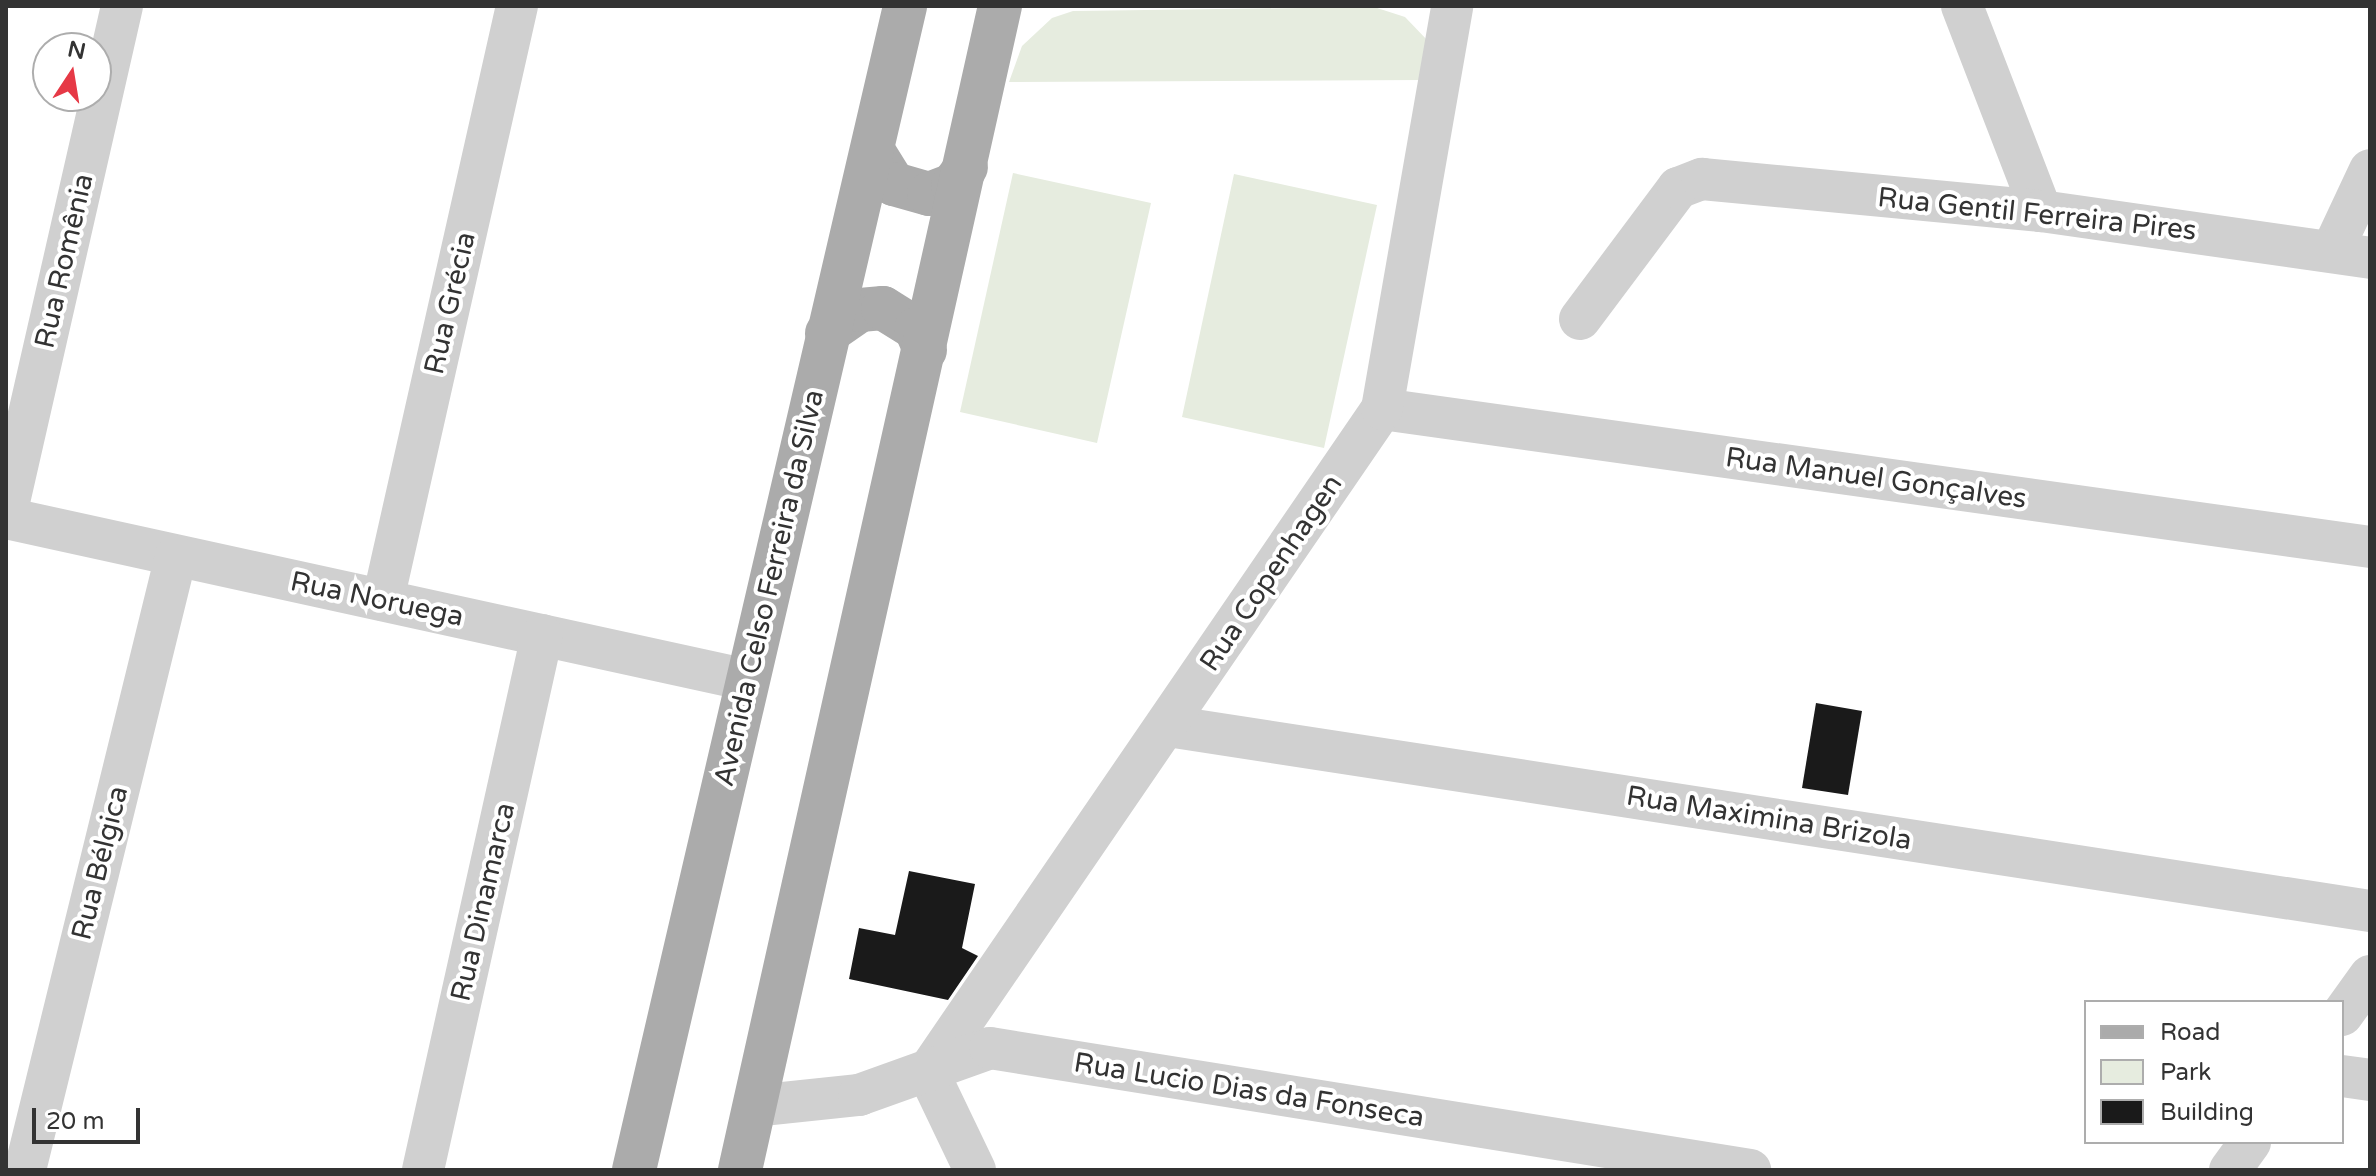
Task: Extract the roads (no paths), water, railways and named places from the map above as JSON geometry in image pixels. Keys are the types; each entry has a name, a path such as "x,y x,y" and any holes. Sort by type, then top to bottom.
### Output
{"main road":[{"name":"Avenida Celso Ferreira da Silva","path":"634,1170 905,6"},
{"path":"740,1170 1000,6"},
{"path":"873,151 894,184 929,194 953,185 966,167"},
{"path":"827,333 860,310 883,308 916,329 925,350"}],"street":[{"name":"Rua Romênia","path":"6,517 122,6"},
{"name":"Rua Grécia","path":"383,600 517,6"},
{"name":"Rua Copenhagen","path":"928,1072 1168,726 1382,409 1452,6"},
{"path":"1962,6 2041,211"},
{"path":"2352,253 2370,170"},
{"name":"Rua Gentil Ferreira Pires","path":"1580,319 1678,188 1702,179 2041,211 2352,253"},
{"name":"Rua Manuel Gonçalves","path":"1382,409 2370,547"},
{"name":"Rua Noruega","path":"6,517 747,680"},
{"name":"Rua Bélgica","path":"25,1170 176,556"},
{"name":"Rua Dinamarca","path":"423,1170 542,635"},
{"name":"Rua Maximina Brizola","path":"1168,726 2370,911"},
{"path":"2344,1012 2370,976"},
{"name":"Rua Lucio Dias da Fonseca","path":"754,1106 859,1095 990,1048 1750,1170"},
{"path":"928,1072 975,1170"},
{"path":"2344,1076 2370,1080"},
{"path":"2230,1170 2249,1144"}]}
